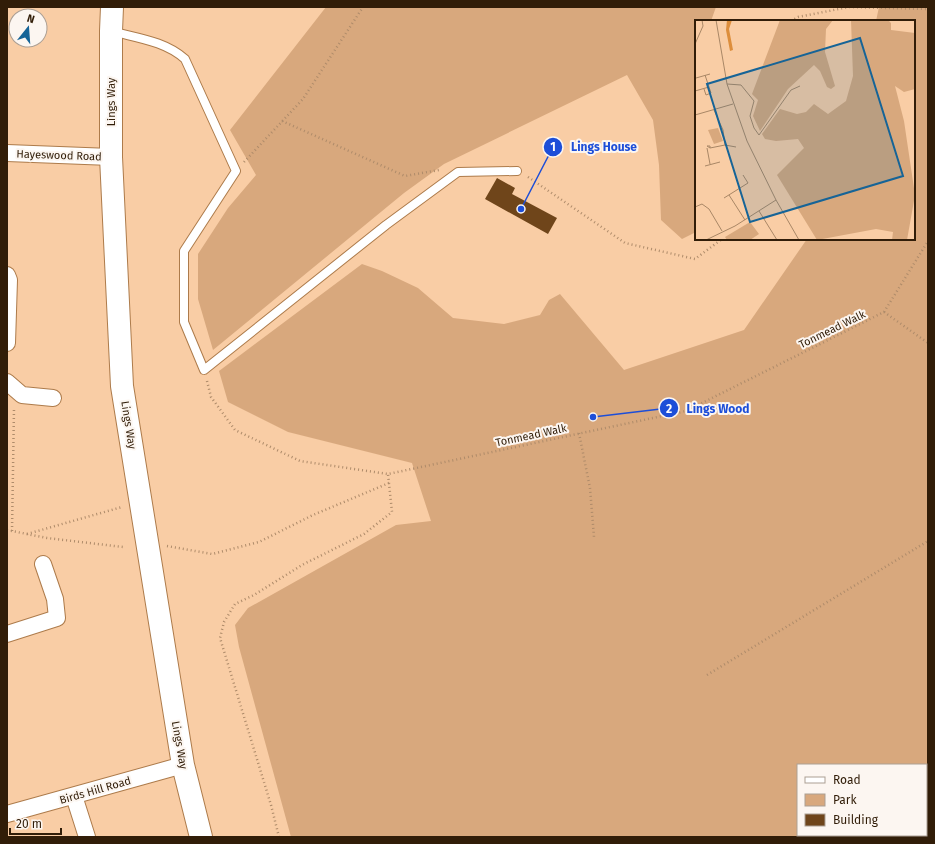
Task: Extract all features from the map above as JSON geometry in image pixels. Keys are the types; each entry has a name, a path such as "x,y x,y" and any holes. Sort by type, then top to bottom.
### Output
{"street":[{"name":"Lings Way","path":"112,7 110,31 111,157 122,386 183,766 201,837"},
{"name":"Hayeswood Road","path":"7,153 111,157"},
{"path":"7,275 9,280 7,343"},
{"path":"11,386 22,395 53,398"},
{"path":"7,634 57,618 55,599 43,564"},
{"name":"Birds Hill Road","path":"7,814 183,766"},
{"path":"74,796 87,837"}],"lane":[{"path":"110,31 165,45 177,51 186,59 236,171 184,251 184,322 204,370 386,225 458,172 517,170"}],"path":[{"path":"236,171 303,99 363,7"},
{"path":"793,20 798,17 849,7 928,9"},
{"path":"282,122 405,176 443,169"},
{"path":"517,170 625,243 695,259 721,240"},
{"path":"928,241 884,312 928,343"},
{"name":"Tonmead Walk","path":"204,370 211,397 235,430 300,461 388,474 686,411 884,312"},
{"path":"11,386 12,531"},
{"path":"579,433 590,488 594,537"},
{"path":"279,837 220,638 224,622 235,604 254,595 302,566 364,534 392,512 388,474"},
{"path":"163,545 212,554 259,542 313,515 389,483"},
{"path":"26,534 141,502"},
{"path":"7,530 47,538 123,547"},
{"path":"707,675 928,541"}],"green space":[{"path":"326,7 716,7 711,20 695,20 695,232 682,239 661,220 659,165 653,120 627,75 444,164 404,193 213,350 198,299 198,254 228,208 256,175 230,130"},
{"path":"879,7 928,7 928,837 291,837 239,647 235,625 248,608 396,525 431,521 412,463 288,432 228,402 219,371 362,264 382,271 418,288 453,318 504,324 540,315 549,300 560,294 624,370 744,330 806,240 915,240 915,20 876,20"}],"building":[{"path":"497,178 515,188 512,194 557,218 548,234 485,199"}],"place":[{"name":"Lings House","path":"521,209"},
{"name":"Lings Wood","path":"593,417"}]}
